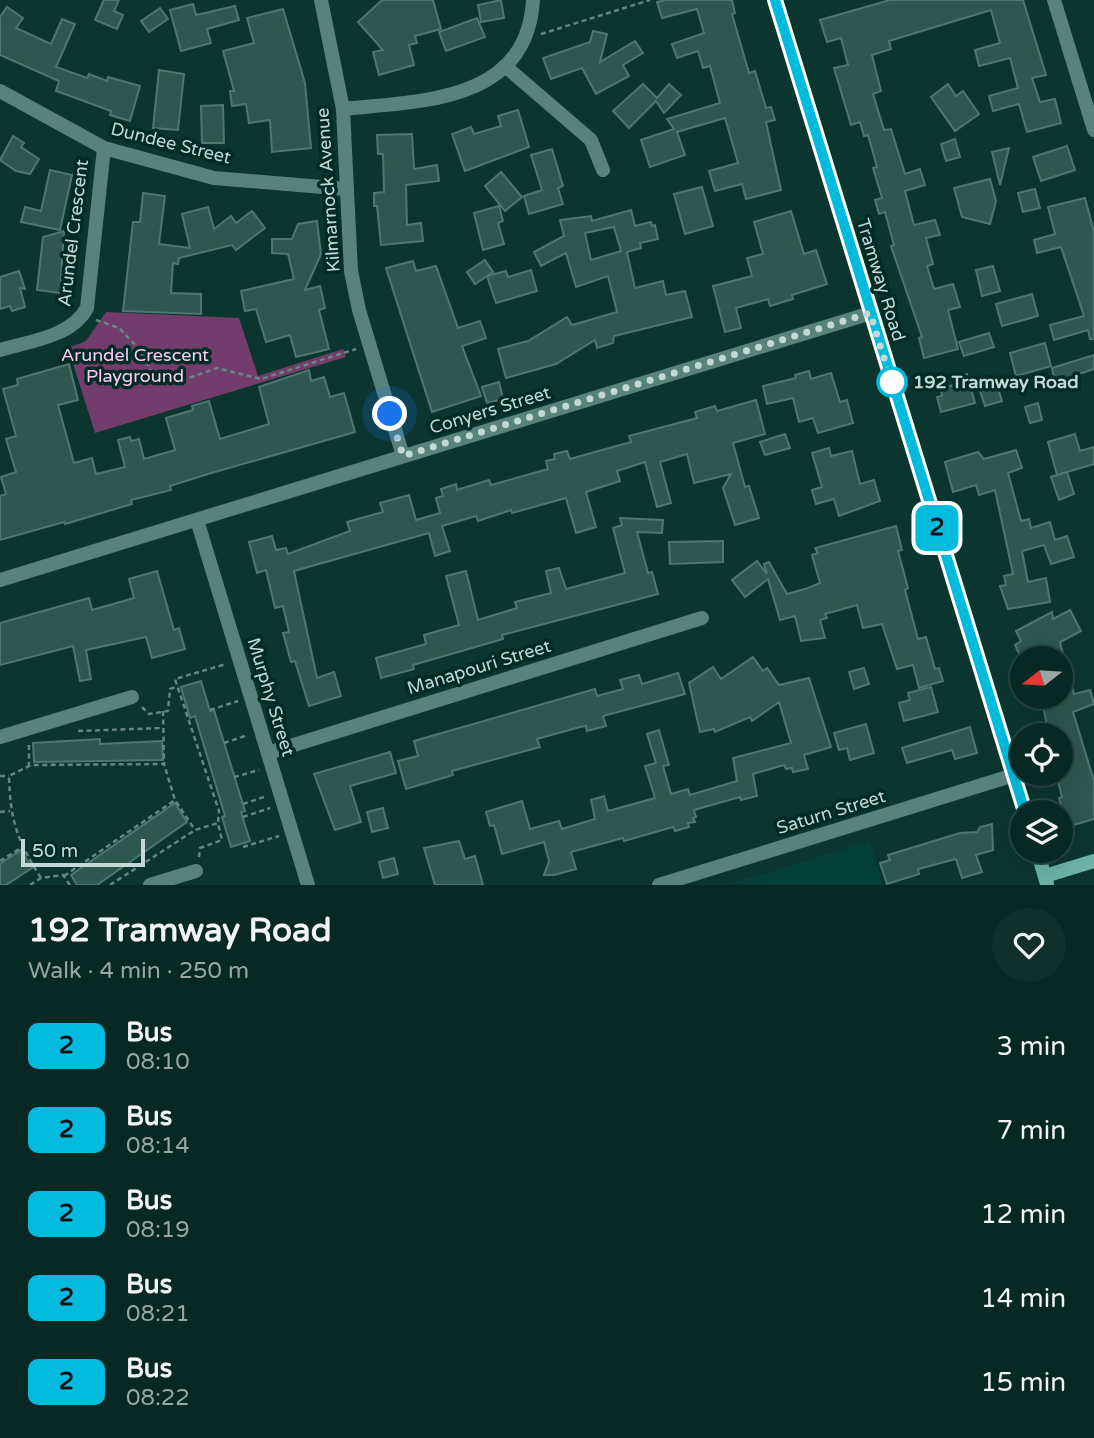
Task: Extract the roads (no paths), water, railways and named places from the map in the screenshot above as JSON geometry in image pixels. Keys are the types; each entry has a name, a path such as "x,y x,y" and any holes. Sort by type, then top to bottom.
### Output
{"street":[{"name":"Kilmarnock Avenue","path":"321,0 343,109 351,271 369,345 403,456"},
{"path":"343,109 463,93 482,84 505,66 518,49 526,33 533,0"},
{"name":"Tramway Road","path":"775,0 1010,762"},
{"path":"1054,0 1094,130"},
{"path":"505,66 591,140 603,170"},
{"name":"Dundee Street","path":"0,92 104,148 214,178 345,189"},
{"name":"Arundel Crescent","path":"0,350 66,330 83,315 88,299 104,148"},
{"name":"Conyers Street","path":"0,580 870,313"},
{"name":"Murphy Street","path":"197,520 308,885"},
{"name":"Manapouri Street","path":"268,753 702,618"},
{"path":"0,737 132,697"},
{"name":"Saturn Street","path":"659,885 1010,776"},
{"path":"1041,863 1046,881 1094,861"},
{"path":"150,885 196,871"}],"place":[{"name":"192 Tramway Road","path":"892,382"}],"park label":[{"name":"Arundel Crescent Playground","path":"135,365"}]}
